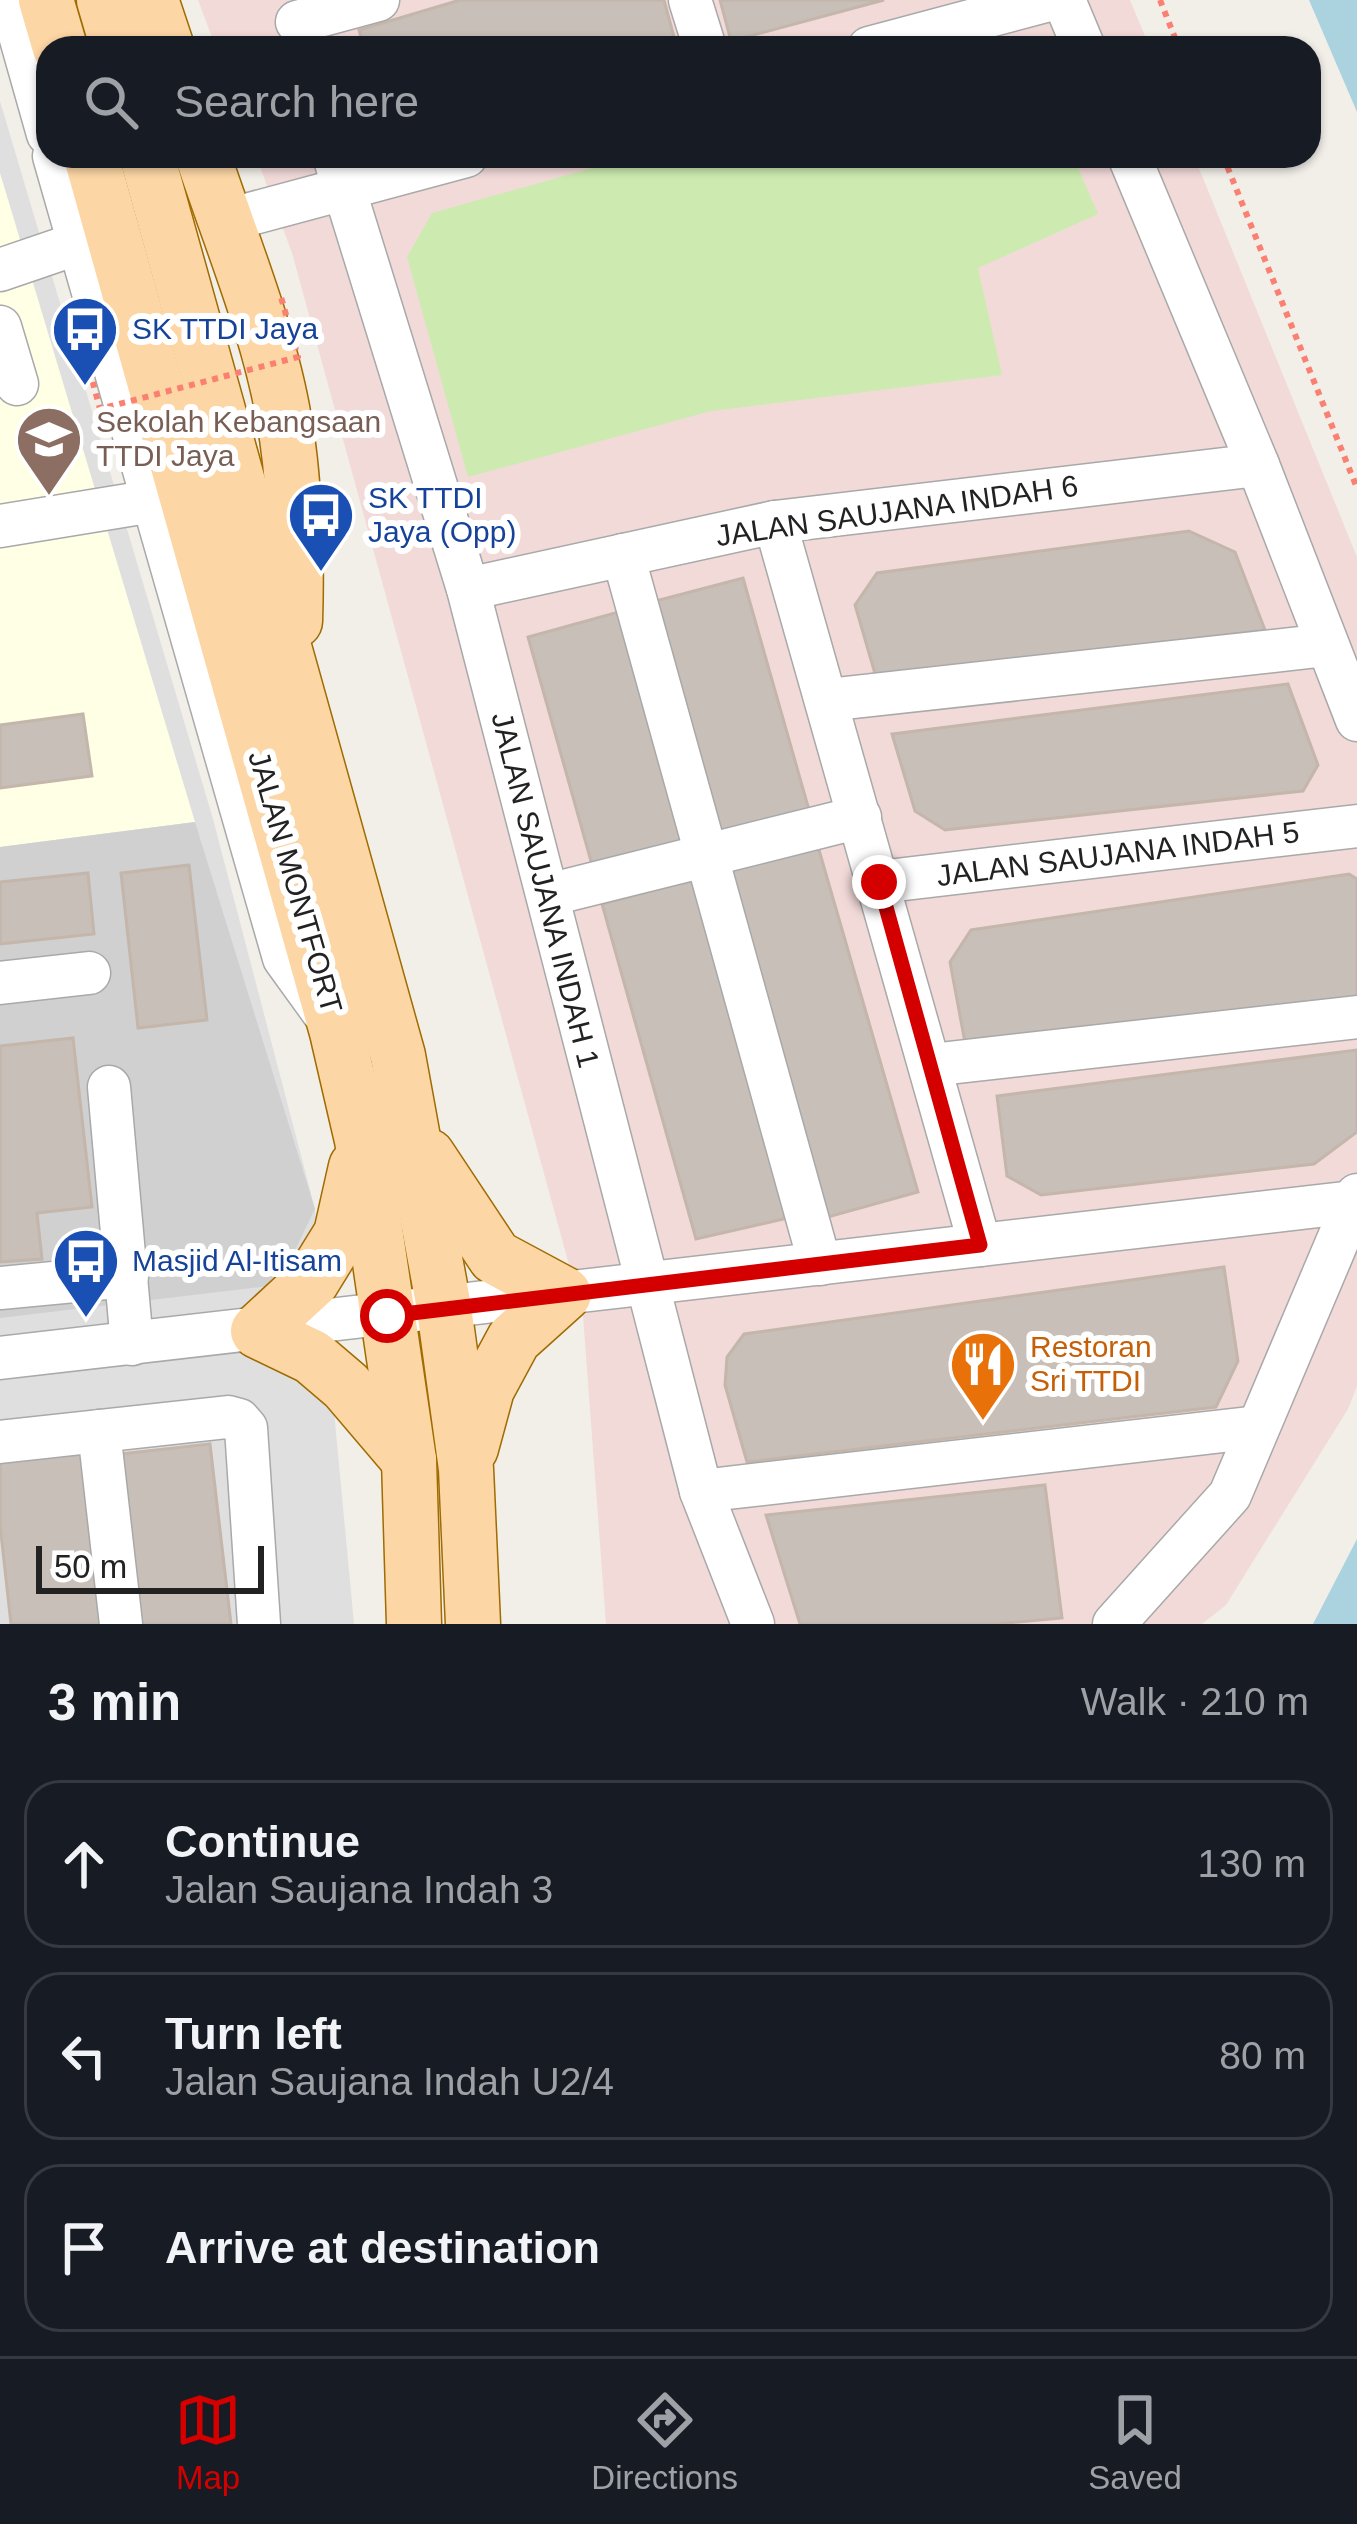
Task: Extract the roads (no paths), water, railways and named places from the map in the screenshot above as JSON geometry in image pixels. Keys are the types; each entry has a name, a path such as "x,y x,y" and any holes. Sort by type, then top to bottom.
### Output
{"main road":[{"path":"46,0 56,36"},
{"path":"104,0 114,36"},
{"path":"151,0 163,36"},
{"name":"JALAN MONTFORT","path":"94,168 338,1032 362,1140 409,1460 414,1624"},
{"name":"JALAN MONTFORT","path":"151,168 398,1056 444,1308 466,1469 473,1624"},
{"path":"207,168 284,419 296,575 292,680"},
{"path":"415,1133 495,1256 564,1294 514,1340 505,1356 487,1389 466,1469"},
{"path":"362,1140 341,1234 312,1281 258,1331 312,1357 346,1386 409,1460"}],"street":[{"path":"10,0 36,92"},
{"path":"297,24 378,0"},
{"path":"690,0 701,36"},
{"path":"914,36 1049,0"},
{"path":"1064,0 1079,36"},
{"path":"57,168 284,958 338,1032"},
{"path":"224,221 339,172 371,168"},
{"path":"1134,168 1258,465 1357,720"},
{"name":"JALAN SAUJANA INDAH 1","path":"339,172 468,589 701,1491 753,1624"},
{"path":"0,270 79,243"},
{"path":"0,326 17,384"},
{"name":"JALAN SAUJANA INDAH 6","path":"468,589 775,522 1258,465"},
{"path":"0,526 153,501"},
{"path":"775,522 980,1245"},
{"path":"623,555 820,1264"},
{"path":"827,700 1327,645"},
{"path":"548,895 860,817"},
{"name":"JALAN SAUJANA INDAH 5","path":"879,882 1357,826"},
{"path":"0,983 89,973"},
{"path":"931,1065 1357,1017"},
{"path":"109,1087 132,1344"},
{"path":"0,1358 387,1316 1355,1198"},
{"path":"1114,1624 1230,1495 1355,1198"},
{"path":"0,1288 127,1276"},
{"path":"0,1442 228,1417 239,1420 247,1429 259,1624"},
{"path":"701,1491 1258,1427"},
{"path":"99,1431 121,1624"}],"water":[{"path":"1309,0 1357,0 1357,112"},
{"path":"1357,1539 1357,1624 1313,1624"}],"place":[{"name":"SK TTDI Jaya","path":"85,388"},
{"name":"Sekolah Kebangsaan TTDI Jaya","path":"49,498"},
{"name":"SK TTDI Jaya (Opp)","path":"321,574"},
{"name":"Masjid Al-Itisam","path":"86,1320"},
{"name":"Restoran Sri TTDI","path":"983,1423"}]}
